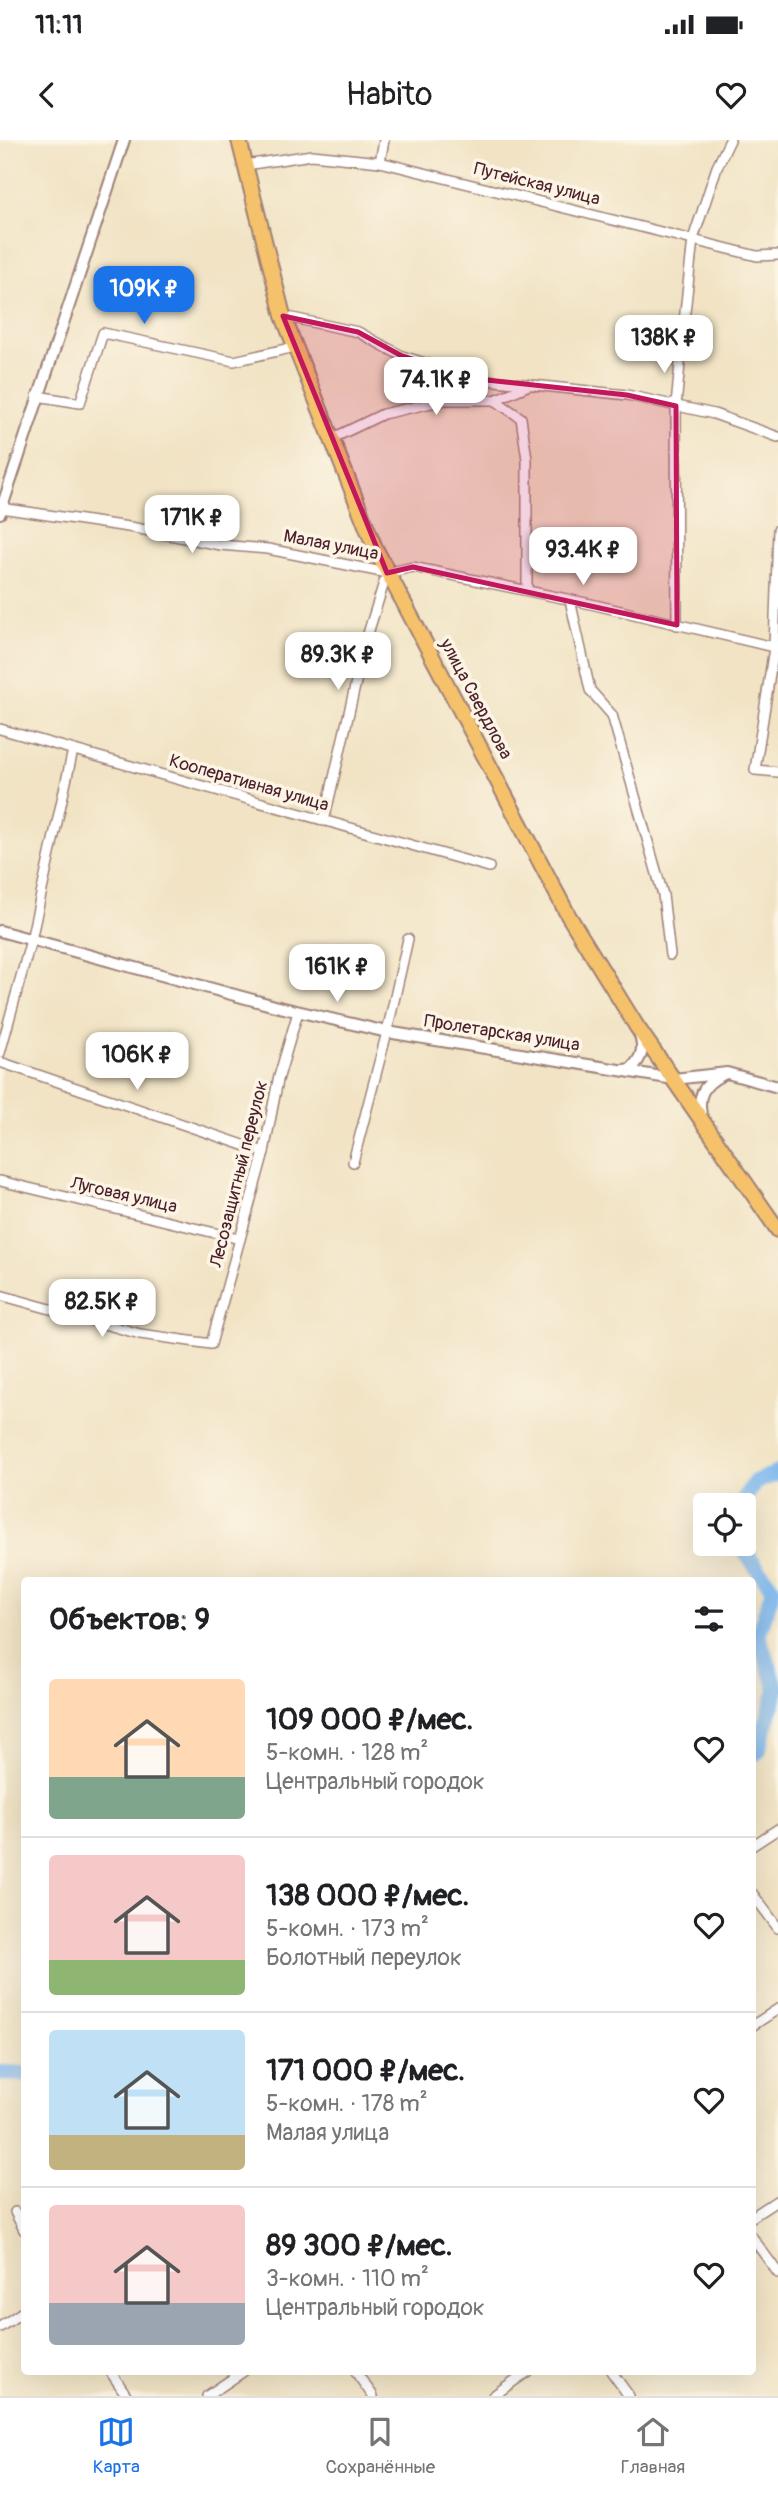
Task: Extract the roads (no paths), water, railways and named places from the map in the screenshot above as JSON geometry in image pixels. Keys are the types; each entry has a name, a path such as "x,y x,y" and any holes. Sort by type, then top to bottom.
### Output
{"main road":[{"name":"улица Свердлова","path":"239,140 283,316 387,573 568,915 637,1027 778,1230"}],"street":[{"path":"1,511 124,140"},
{"path":"380,162 384,140"},
{"path":"677,625 676,406 693,239 717,167 730,140"},
{"name":"Путейская улица","path":"245,165 312,155 380,162 757,256 778,255"},
{"path":"283,316 358,332 402,356 477,379 627,395 715,414 778,437"},
{"path":"37,396 80,403 103,333 234,361 295,347"},
{"path":"331,439 383,414 445,400 495,400 531,385"},
{"path":"495,400 521,418 527,458 527,590"},
{"name":"Малая улица","path":"1,511 135,528 220,545 268,549 387,573 413,567 527,590 776,648"},
{"path":"778,530 776,648 755,770 778,772"},
{"path":"324,821 365,643 387,573"},
{"path":"570,600 590,690 612,715 663,895 670,955"},
{"name":"Кооперативная улица","path":"0,729 489,867"},
{"path":"0,1053 31,940 73,750"},
{"name":"Пролетарская улица","path":"0,931 298,1012 387,1032 674,1079 726,1073"},
{"path":"353,1162 408,939"},
{"name":"Лесозащитный переулок","path":"0,1295 140,1334 211,1345 264,1152 278,1080 298,1012"},
{"path":"622,1070 631,1069 642,1054 643,1042 637,1027"},
{"path":"0,1062 264,1152"},
{"path":"704,1124 699,1099 704,1088 726,1073 778,1087"},
{"name":"Луговая улица","path":"0,1181 240,1239"},
{"path":"756,1843 778,1829"},
{"path":"756,1898 778,1928"},
{"path":"756,2023 778,2009"},
{"path":"756,2214 778,2200"},
{"path":"15,2212 21,2225"},
{"path":"756,2242 778,2273"},
{"path":"0,2327 21,2313"},
{"path":"113,2375 127,2396"},
{"path":"207,2396 238,2375"},
{"path":"358,2375 373,2396"},
{"path":"493,2396 522,2375"},
{"path":"614,2375 629,2396"}],"waterway":[{"path":"748,1493 755,1482 778,1473"},
{"path":"748,1556 773,1589 758,1636 777,1689 756,1752"},
{"path":"0,2073 21,2074"}]}
